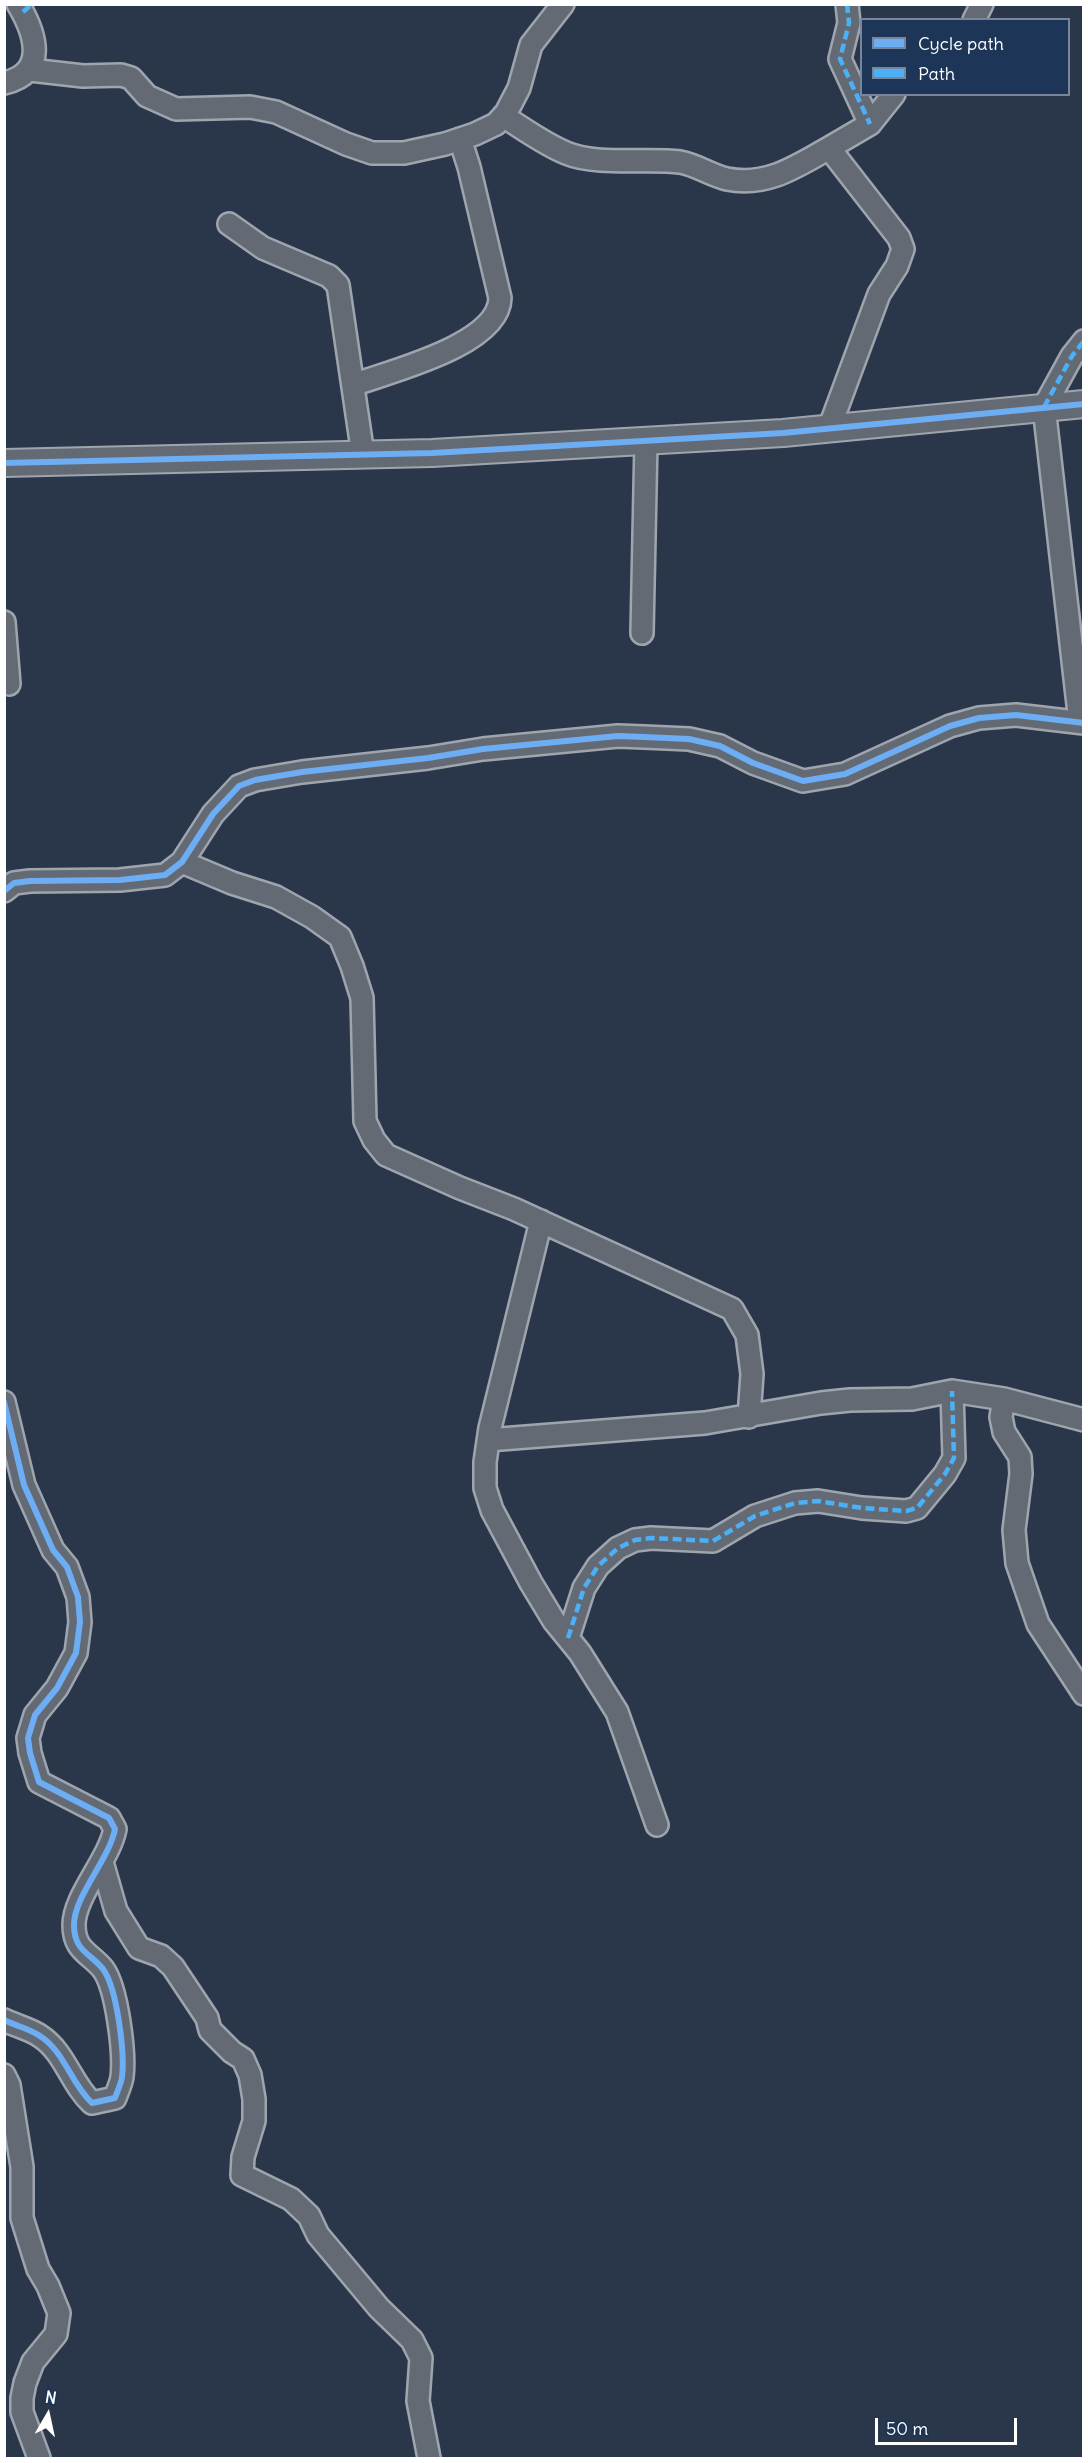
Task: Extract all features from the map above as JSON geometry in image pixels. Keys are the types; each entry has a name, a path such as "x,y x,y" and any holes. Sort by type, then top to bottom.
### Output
{"street":[{"path":"30,70 83,76 121,75 131,78 147,96 176,108 250,107 276,112 346,144 372,153 404,153 425,150 460,139 496,124 519,88 531,45 563,4"},
{"path":"847,4 849,23 840,59 870,124"},
{"path":"975,18 982,4"},
{"path":"4,83 15,80 30,70 34,60 34,45 25,7"},
{"path":"503,116 568,154 620,161 678,162 698,166 725,178 743,181 774,178 829,148 870,124 892,96"},
{"path":"353,385 446,351 469,340 485,329 497,313 500,298 460,139"},
{"path":"829,148 899,238 903,249 897,266 879,294 829,429"},
{"path":"229,224 263,248 321,273 338,285 363,455"},
{"path":"4,891 14,883 30,881 120,880 165,875 182,862 213,814 239,786 255,780 278,776 483,749 618,736 644,736 689,739 720,746 753,764 803,781 844,774 950,726 979,718 1016,715 1080,717 1044,407 1083,340"},
{"path":"4,463 432,453 829,429 1083,404"},
{"path":"642,633 646,441"},
{"path":"4,622 9,684"},
{"path":"182,862 232,883 276,897 312,917 340,937 362,998 365,1121 374,1140 386,1155 541,1221 732,1309 747,1335 752,1374 749,1417"},
{"path":"541,1221 488,1440 484,1462 485,1488 492,1510 531,1583 554,1621 568,1638 617,1712 657,1825"},
{"path":"488,1440 705,1423 821,1403 912,1399 951,1391 1004,1398 1083,1420"},
{"path":"568,1638 581,1594 593,1573 618,1548 635,1540 651,1538 713,1541 755,1516 795,1503 818,1501 862,1508 906,1511 916,1508 945,1474 954,1458 951,1391"},
{"path":"1004,1398 1001,1417 1004,1432 1020,1457 1021,1474 1014,1530 1017,1563 1038,1624 1083,1694"},
{"path":"4,1402 24,1485 53,1550 67,1568 78,1597 80,1622 76,1653 57,1688 34,1715 28,1738 39,1782 109,1818 115,1829 102,1862 78,1906 74,1923 75,1939 84,1953 102,1969 110,1983 120,2031 122,2059 122,2079 115,2098 93,2103 83,2095 56,2050 39,2035 4,2020"},
{"path":"102,1862 116,1911 139,1948 161,1956 173,1967 207,2018 210,2030 232,2052 243,2059 247,2067 254,2099 254,2121 243,2157 242,2175 291,2199 309,2216 318,2235 379,2308 412,2340 421,2358 418,2400 429,2458"},
{"path":"4,2075 10,2095 22,2167 22,2218 38,2269 59,2313 56,2334 33,2362 22,2398 22,2412 39,2458"}],"marked path":[{"path":"23,12 32,4"},
{"path":"847,4 849,23 840,59 870,124"},
{"path":"1044,407 1072,356 1084,341"},
{"path":"568,1638 584,1588 598,1566 618,1548 635,1540 651,1538 713,1541 755,1516 795,1503 818,1501 862,1508 906,1511 917,1508 945,1474 954,1458 952,1391"}],"cycle path":[{"path":"4,463 432,453 783,433 1084,404"},
{"path":"4,891 14,883 30,881 120,880 165,875 182,862 213,814 239,786 255,780 302,772 428,758 483,749 618,736 689,739 720,746 753,763 803,781 845,774 950,726 979,718 1016,715 1084,723"},
{"path":"4,1402 24,1485 53,1550 67,1567 78,1597 80,1622 76,1653 57,1688 35,1715 28,1738 39,1782 109,1818 115,1829 112,1841 85,1890 74,1925 80,1946 103,1969 108,1978 116,2005 123,2066 115,2098 92,2103 49,2043 32,2031 4,2020"}]}
